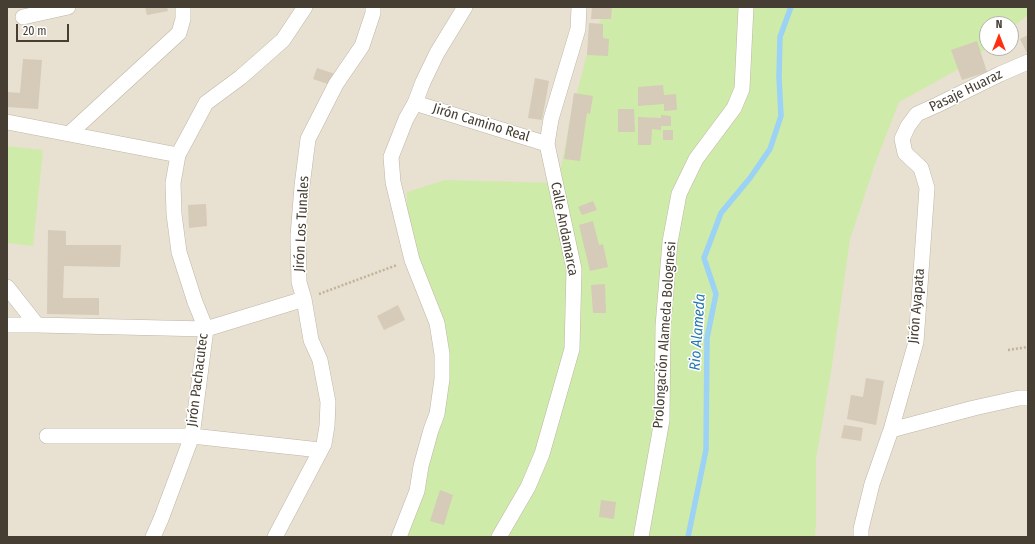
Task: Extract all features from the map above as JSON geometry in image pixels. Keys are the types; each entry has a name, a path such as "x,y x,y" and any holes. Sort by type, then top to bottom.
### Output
{"street":[{"path":"23,17 68,7"},
{"path":"69,134 179,33 183,19 183,7"},
{"name":"Jirón Pachacutec","path":"153,537 192,436 206,329 195,302 179,252 174,214 173,183 178,155 206,103 240,77 283,40 305,7"},
{"name":"Jirón Los Tunales","path":"275,537 324,444 327,426 328,402 320,360 311,340 304,299 299,282 298,236 308,139 336,84 362,46 373,13 373,7"},
{"path":"399,537 417,491 421,466 437,414 442,379 442,354 437,323 412,260 393,182 391,157 406,119 415,103 437,53 465,7"},
{"name":"Calle Andamarca","path":"499,537 528,486 542,454 572,349 574,269 547,144 551,119 578,29 579,7"},
{"name":"Prolongación Alameda Bolognesi","path":"641,537 662,420 664,326 670,242 679,194 696,159 734,108 742,89 746,7"},
{"name":"Pasaje Huaraz","path":"908,126 917,114 937,106 1000,74 1028,62"},
{"name":"Jirón Camino Real","path":"415,103 547,144"},
{"path":"7,122 178,155"},
{"name":"Jirón Ayapata","path":"861,537 861,529 872,484 891,430 916,342 927,188 921,168 905,153 902,139 908,126"},
{"path":"7,287 37,325"},
{"path":"7,325 206,329 304,299"},
{"path":"891,430 974,408 1020,398 1028,398"},
{"path":"47,436 192,436 320,450"}],"path":[{"path":"304,299 412,260"},
{"path":"1008,350 1028,347"}],"shaded area":[{"path":"7,7 767,7 964,66 979,54 979,56 1019,56 1019,22 1028,15 1028,537 7,537"}],"green space":[{"path":"608,7 1028,7 1028,15 1019,22 1019,16 979,16 979,54 964,66 899,102 875,164 850,239 831,372 816,459 815,537 405,537 446,386 438,335 407,237 407,192 445,180 558,183 570,120 591,38"},
{"path":"7,146 43,150 33,246 7,243"}],"building":[{"path":"145,7 167,7 168,11 147,15"},
{"path":"592,7 612,7 611,19 591,19"},
{"path":"589,23 603,24 603,38 609,39 608,56 587,55"},
{"path":"1028,35 1028,55 1020,39"},
{"path":"977,41 979,56 982,56 987,72 962,80 951,50"},
{"path":"23,59 42,60 38,109 7,107 7,92 20,93"},
{"path":"317,68 335,74 331,85 313,79"},
{"path":"535,78 549,81 542,120 528,118"},
{"path":"663,85 664,95 676,94 677,110 664,111 664,104 638,106 638,87"},
{"path":"574,93 593,96 590,114 587,113 580,161 564,159"},
{"path":"618,109 634,109 635,132 618,132"},
{"path":"661,115 671,116 671,126 661,126 661,130 652,129 651,145 638,145 638,117 661,118"},
{"path":"663,130 673,130 673,140 663,140"},
{"path":"593,201 597,210 582,215 578,207"},
{"path":"206,204 207,226 189,228 188,205"},
{"path":"593,221 599,245 603,244 608,267 590,271 579,225"},
{"path":"48,230 66,231 66,245 121,245 120,267 64,266 63,298 99,298 99,315 47,314"},
{"path":"605,284 606,313 593,313 591,285"},
{"path":"398,305 405,320 384,330 377,316"},
{"path":"866,378 884,381 876,425 847,419 851,395 863,397"},
{"path":"844,425 863,428 861,441 841,438"},
{"path":"440,490 453,495 444,525 430,521"},
{"path":"601,500 616,502 614,519 599,517"}],"waterway":[{"name":"Rio Alameda","path":"688,537 706,450 707,338 716,294 704,258 721,213 750,178 770,149 781,116 779,77 780,37 791,7"}]}
